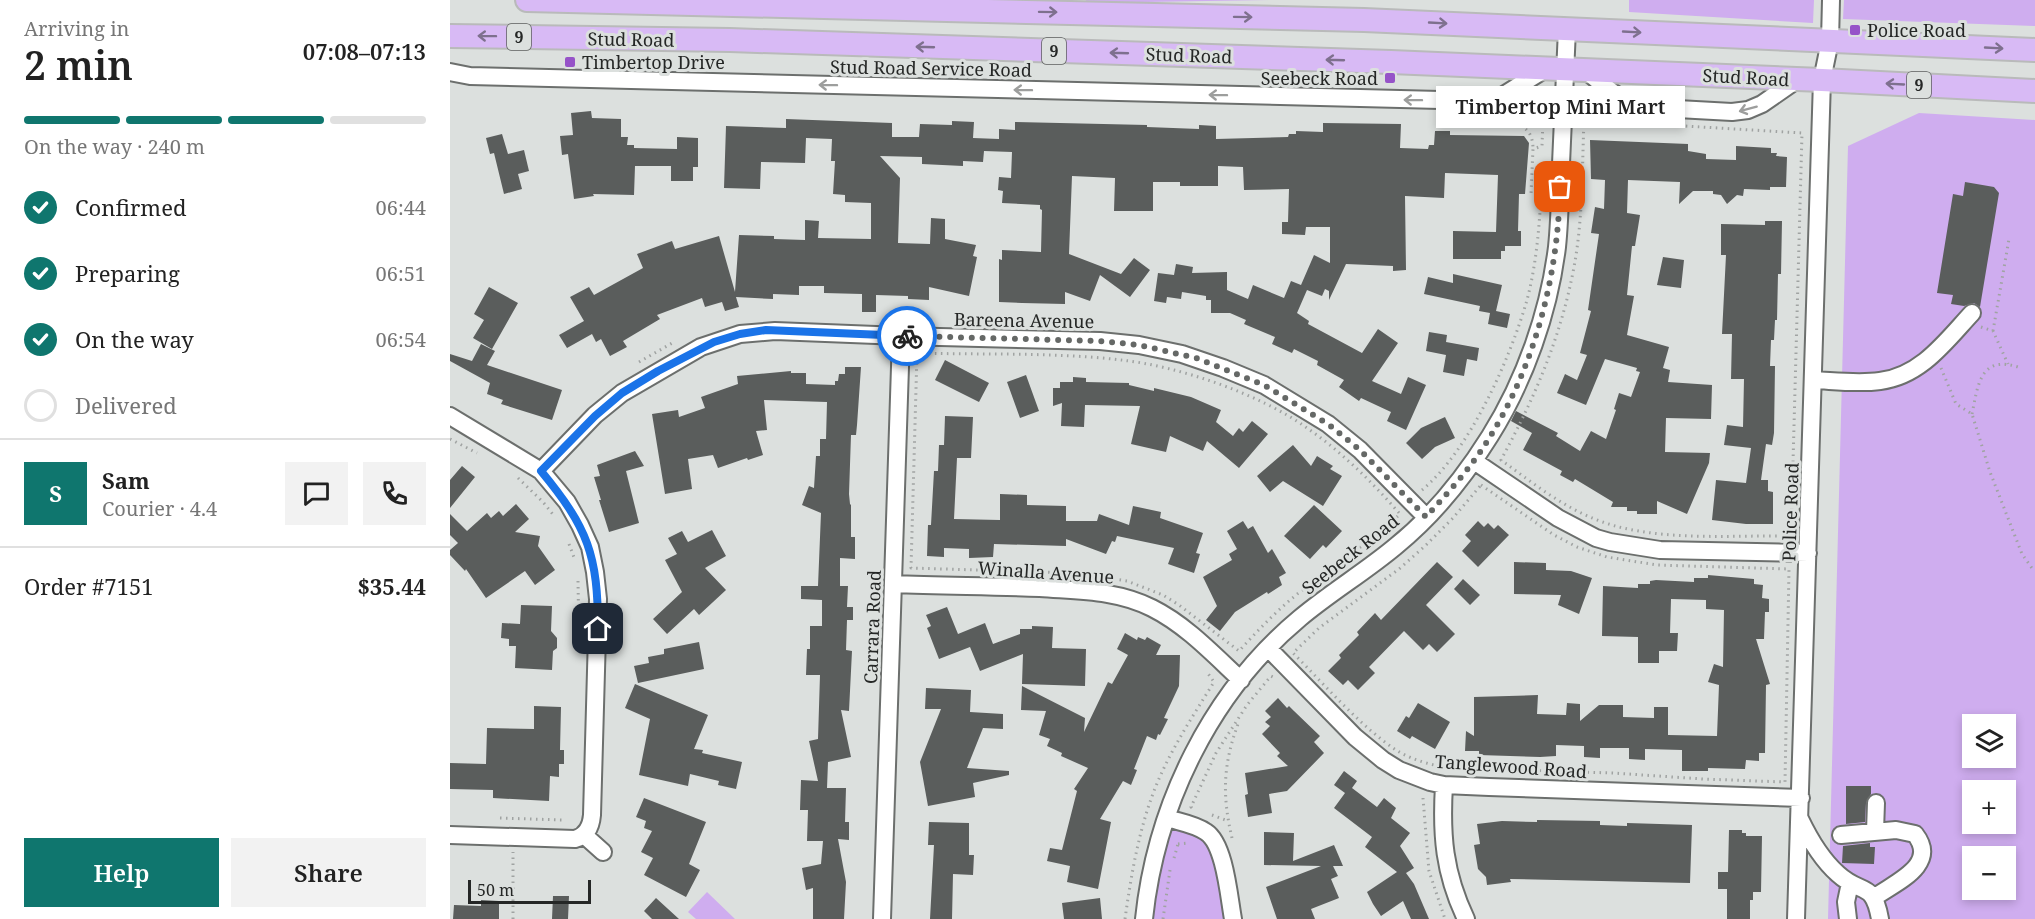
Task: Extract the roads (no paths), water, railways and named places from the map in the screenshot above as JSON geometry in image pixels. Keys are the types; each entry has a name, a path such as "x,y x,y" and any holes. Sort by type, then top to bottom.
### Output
{"highway":[{"name":"Stud Road","path":"527,0 1015,5 2035,50"},
{"path":"730,2 730,40"},
{"name":"Stud Road","path":"450,36 730,40 1566,69 2035,91"}],"street":[{"name":"Police Road","path":"1796,919 1822,80 1830,41 1832,0"},
{"name":"Seebeck Road","path":"1144,919 1153,862 1167,818 1185,770 1212,719 1268,648 1299,619 1399,544 1426,517 1474,461 1492,434 1518,382 1539,326 1557,247 1567,29"},
{"name":"Stud Road Service Road","path":"450,72 470,76 1480,101 1499,98 1566,69"},
{"path":"1566,69 1623,100 1641,107 1732,112 1755,108 1798,79"},
{"path":"1814,380 1881,381 1913,370 1935,352 1968,317"},
{"name":"Bareena Avenue","path":"541,471 595,416 622,393 714,342 740,334 766,330 1100,341 1146,347 1196,358 1264,385 1328,424 1360,450 1426,517"},
{"name":"Carrara Road","path":"882,919 901,336"},
{"path":"450,416 541,471 567,502 590,547 598,599 590,826 584,835 575,839 450,835"},
{"path":"1474,461 1558,518 1596,538 1610,542 1660,550 1808,553"},
{"name":"Winalla Avenue","path":"893,584 1077,590 1122,596 1154,609 1180,625 1241,680"},
{"name":"Tanglewood Road","path":"1268,648 1368,749 1399,770 1444,785 1801,798"},
{"path":"1444,785 1443,835 1447,866 1455,895 1466,919"},
{"path":"1875,831 1876,803"},
{"path":"1167,818 1205,831 1213,839 1222,862 1233,919"},
{"path":"1800,819 1820,855 1839,875 1850,883 1869,891 1875,897 1880,919"},
{"path":"1841,835 1896,830 1916,834 1921,842 1923,851 1917,867 1875,897"},
{"path":"584,835 603,852"},
{"path":"1848,919 1846,902 1850,883"}],"place":[{"name":"Police Road","path":"1855,30"},
{"name":"Timbertop Drive","path":"570,62"},
{"name":"Seebeck Road","path":"1390,78"},
{"name":"Timbertop Mini Mart","path":"1560,187"}]}
